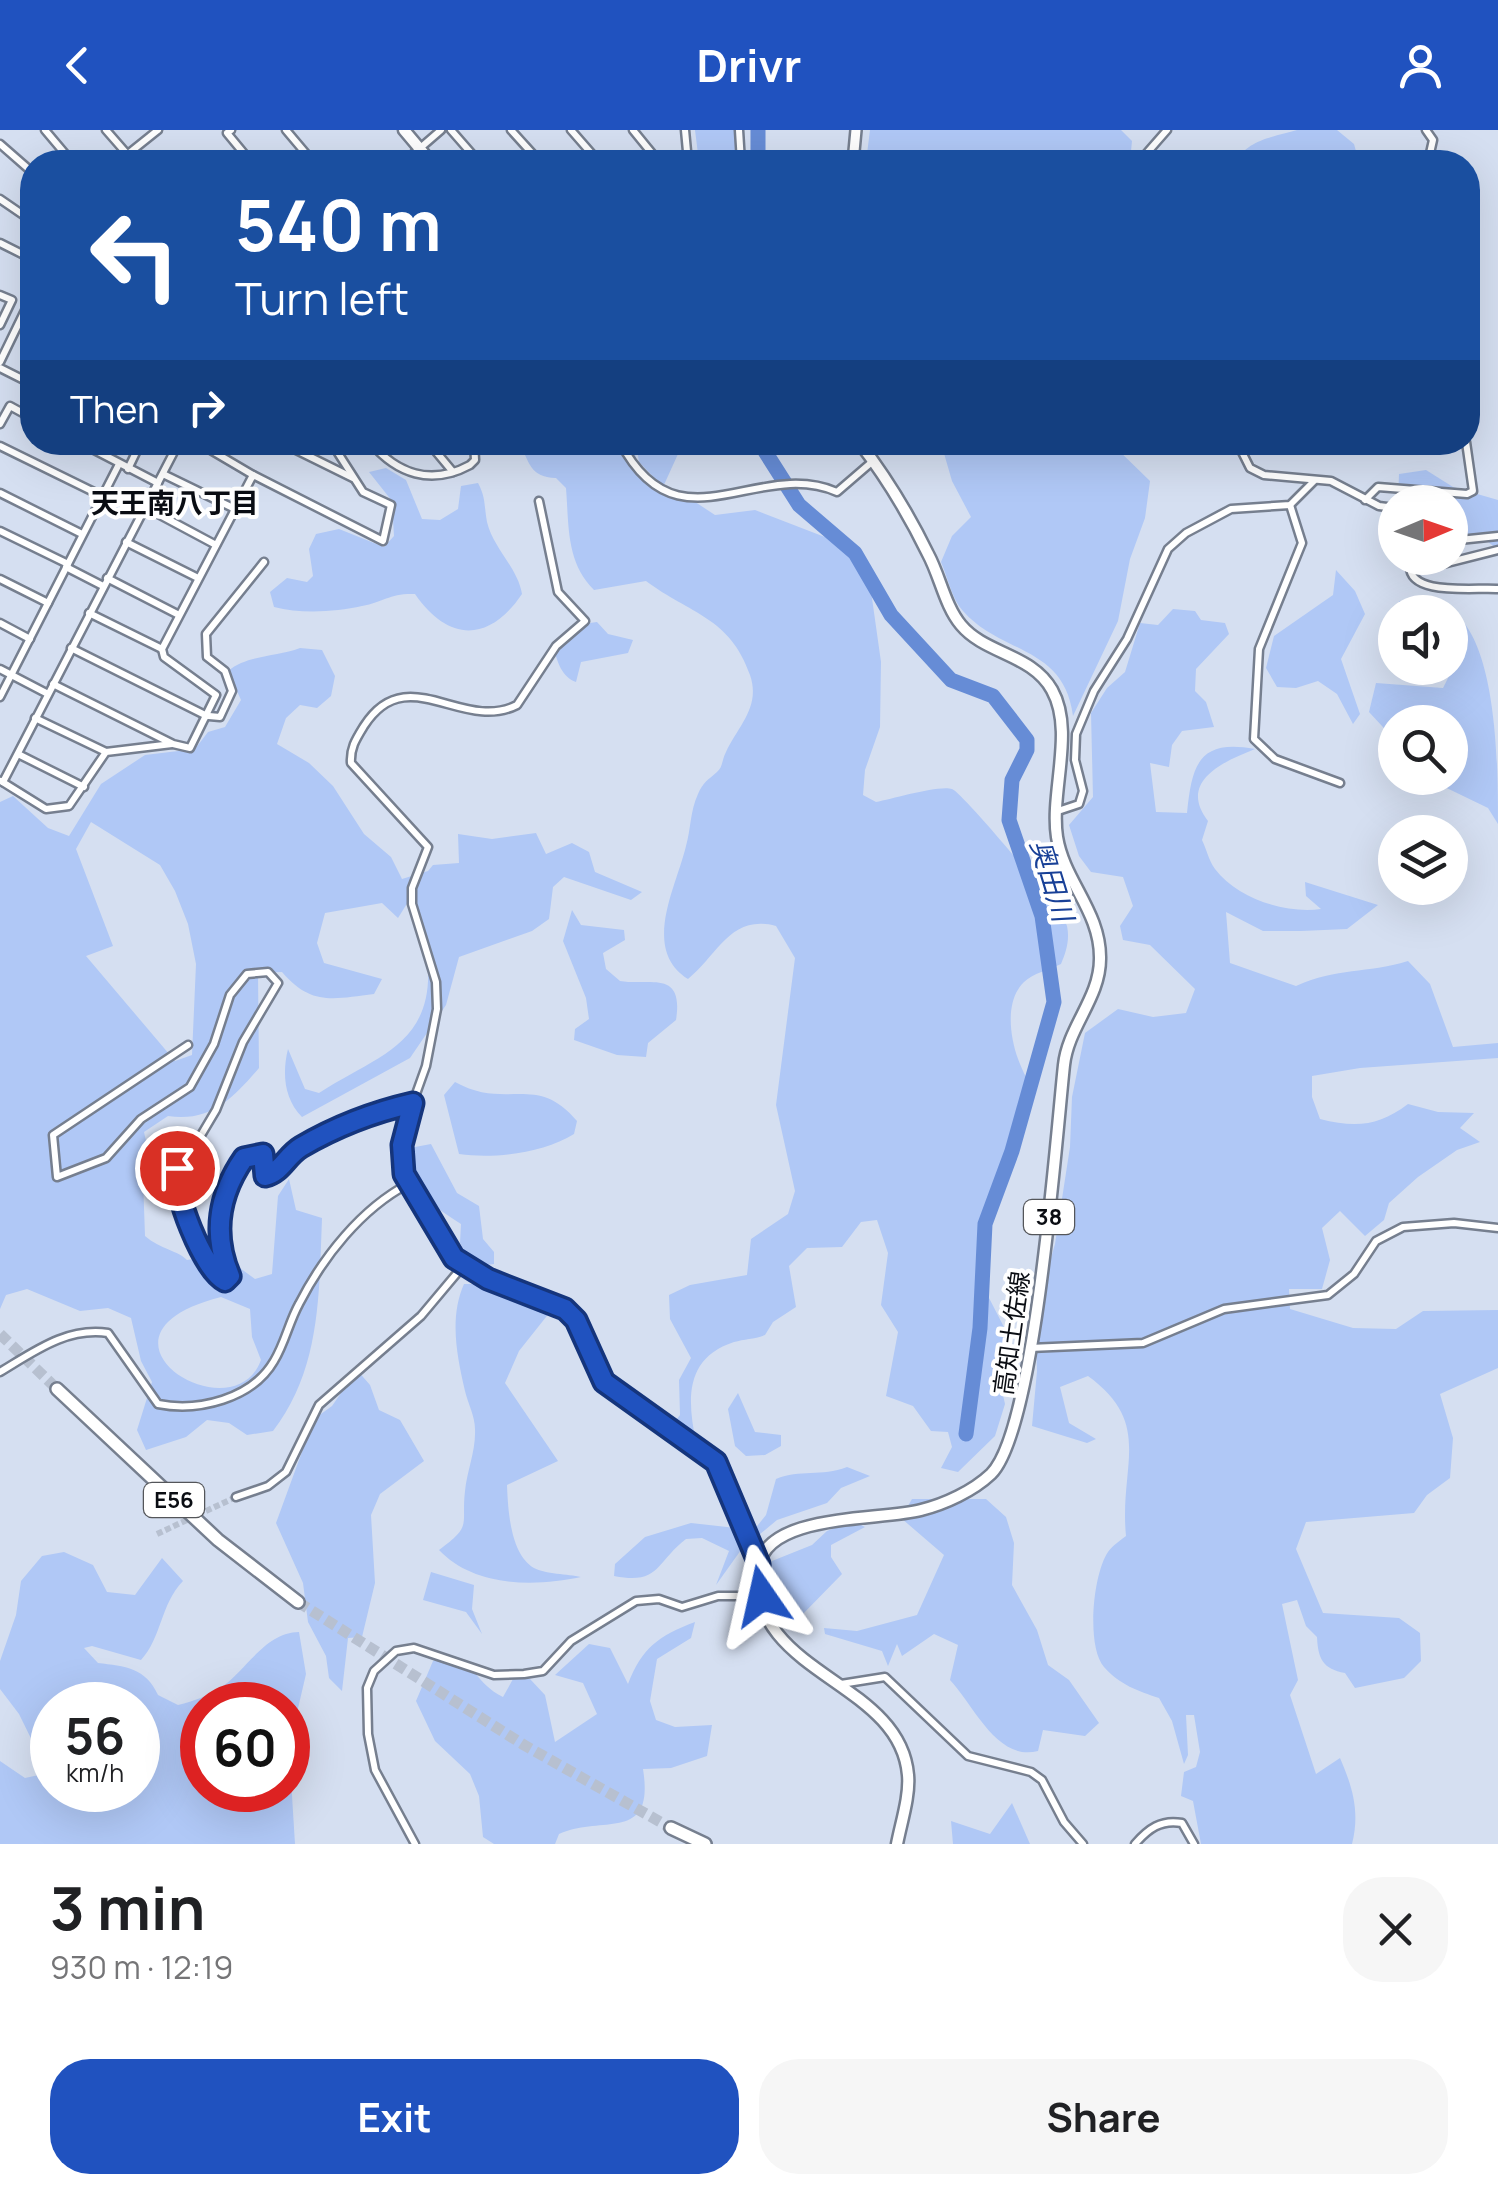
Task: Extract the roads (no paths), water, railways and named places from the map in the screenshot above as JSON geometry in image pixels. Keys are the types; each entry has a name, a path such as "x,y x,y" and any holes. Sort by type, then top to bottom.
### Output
{"highway":[{"name":"E56","path":"57,1389 218,1540 298,1602"},
{"path":"671,1828 705,1844"}],"main road":[{"path":"404,130 419,148"},
{"name":"高知土佐線","path":"759,1564 772,1540 800,1527 922,1510 953,1498 994,1472 1018,1420 1051,1203 1065,1051 1097,983 1100,959 1097,928 1067,869 1056,834 1060,710 1052,690 1020,660 973,637 958,622 930,556 869,455"},
{"path":"759,1564 771,1629 785,1646 840,1685 898,1737 908,1776 897,1844"}],"street":[{"path":"45,130 62,150"},
{"path":"106,130 123,150"},
{"path":"133,150 158,130"},
{"path":"231,130 227,133 242,150"},
{"path":"286,130 303,150"},
{"path":"419,148 441,130"},
{"path":"451,130 468,150"},
{"path":"511,130 529,150"},
{"path":"572,130 589,150"},
{"path":"633,130 649,150"},
{"path":"1149,150 1166,130"},
{"path":"0,144 20,162"},
{"path":"0,294 12,300 0,325"},
{"path":"0,365 20,322"},
{"path":"0,424 10,406 20,411"},
{"path":"0,446 102,496"},
{"path":"103,455 158,483"},
{"path":"128,468 134,455"},
{"path":"106,752 69,806 46,809 2,781 172,455"},
{"path":"218,455 384,541 391,505 363,492 339,455"},
{"path":"307,455 354,478"},
{"path":"383,455 396,468 413,474 453,472 475,460 475,455"},
{"path":"439,455 453,472"},
{"path":"627,455 638,474 670,493 713,498 796,485 819,484 837,492 874,461"},
{"path":"1244,455 1250,468 1332,481 1378,503"},
{"path":"1365,500 1378,486 1467,494 1472,491 1468,455"},
{"path":"0,697 119,464"},
{"path":"163,474 234,509"},
{"path":"53,684 173,744 190,748 216,695 164,657 162,649 253,475"},
{"path":"1058,812 1079,804 1083,791 1076,760 1076,734 1084,711 1127,639 1168,549 1186,533 1231,509 1290,505 1314,481"},
{"path":"0,493 82,534"},
{"path":"539,502 558,592 584,621 556,646 517,706 471,712 424,696 403,697 373,712 350,752 351,763 428,847 412,888 412,904 436,982 437,1009 434,1037 402,1145 408,1184 436,1234 462,1266 551,1302 576,1320 604,1382 716,1462 759,1564"},
{"path":"1290,505 1302,543 1295,569 1260,649 1254,739 1275,759 1340,783"},
{"path":"145,508 216,544"},
{"path":"0,531 67,566 179,614"},
{"path":"1468,540 1498,536"},
{"path":"126,542 198,578"},
{"path":"1498,550 1439,565 1410,564 1408,571 1412,579 1424,586 1498,589"},
{"path":"71,648 208,716 220,717 232,690 225,672 208,657 206,634 264,562"},
{"path":"0,579 48,603"},
{"path":"89,613 162,649"},
{"path":"0,624 30,639"},
{"path":"0,669 48,694"},
{"path":"35,718 106,752 173,744"},
{"path":"17,754 84,788"},
{"path":"188,1045 53,1136 56,1176 106,1158 141,1119 190,1086 214,1044 230,995 247,974 268,972 278,983 243,1042 216,1110 174,1180 200,1254 225,1281 230,1276 219,1242 220,1214 228,1182 244,1158 263,1154 265,1176 276,1174 298,1148 383,1110 413,1103"},
{"path":"0,1372 65,1335 87,1330 108,1333 158,1404 185,1410 232,1396 272,1366 300,1302 360,1220 408,1184"},
{"path":"1028,1348 1143,1343 1224,1309 1328,1295 1354,1274 1376,1240 1403,1226 1454,1223 1498,1228"},
{"path":"236,1497 268,1486 286,1472 319,1405 421,1316 462,1266"},
{"path":"415,1844 376,1770 368,1734 366,1688 374,1671 396,1651 414,1648 494,1675 524,1674 543,1670 571,1641 636,1601 659,1600 682,1607 718,1596 762,1596"},
{"path":"840,1685 885,1676 968,1756 1030,1772 1042,1780 1064,1822 1084,1844"},
{"path":"1135,1844 1147,1830 1173,1821 1182,1823 1194,1844"}],"waterway":[{"name":"奥田川","path":"758,130 758,150"},
{"name":"奥田川","path":"767,455 799,505 855,553 891,615 951,680 993,696 1027,740 1027,750 1012,780 1009,820 1042,916 1054,1002 1012,1151 985,1224 980,1328 966,1434"}],"tunnel":[{"path":"0,1334 57,1389"},
{"path":"157,1534 236,1497"},
{"path":"298,1602 524,1745 671,1828"}],"district":[{"name":"天王南八丁目","path":"175,502"}]}
